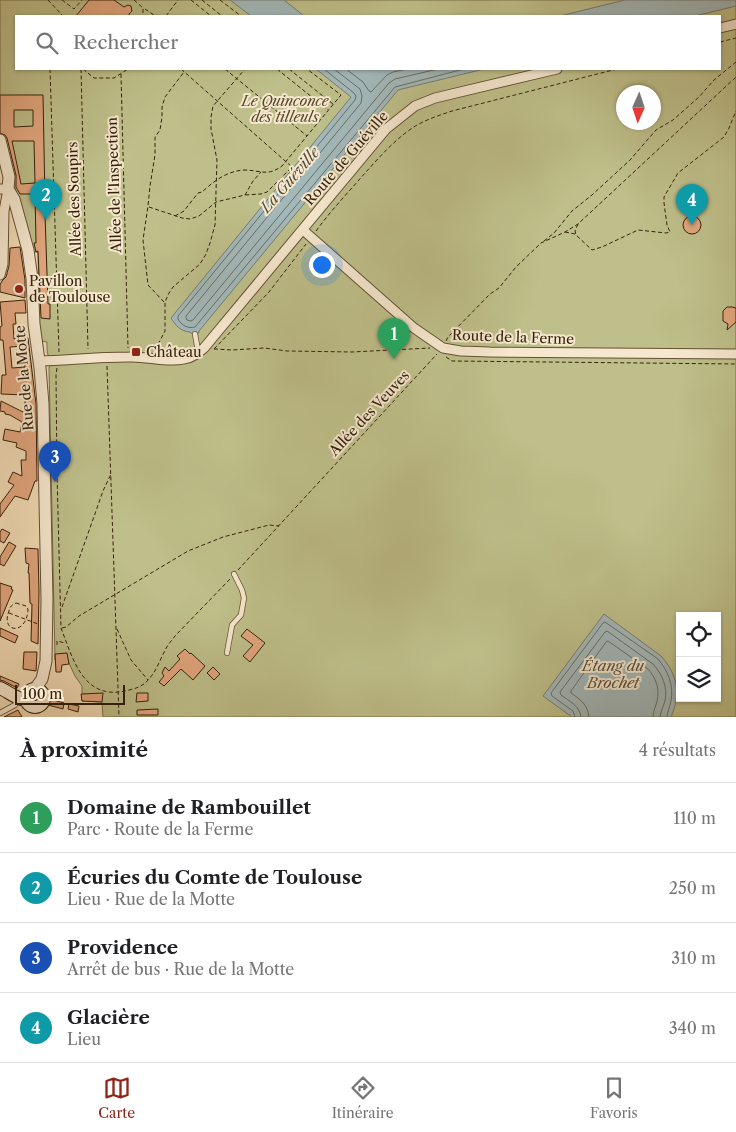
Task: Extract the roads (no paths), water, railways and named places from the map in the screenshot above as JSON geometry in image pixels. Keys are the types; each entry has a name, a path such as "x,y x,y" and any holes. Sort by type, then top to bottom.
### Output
{"main road":[{"path":"0,688 29,706 41,706 45,698 39,691"}],"street":[{"path":"721,28 736,24"},
{"name":"Route de Guéville","path":"201,350 386,129 415,106 435,98 553,70"},
{"name":"Rue de la Motte","path":"0,140 9,177 4,189 14,199 28,250 39,361 44,434 47,598 44,626 51,646 50,676 39,691"},
{"path":"0,275 3,264 4,189"},
{"name":"Route de la Ferme","path":"303,230 414,328 443,348 490,352 736,354"},
{"path":"39,361 129,356 178,360 186,359 201,350"}],"lane":[{"path":"195,334 201,350"},
{"path":"227,654 232,625 241,615 244,598 234,574"},
{"path":"0,713 15,705 29,706"}],"water":[{"path":"230,0 284,0 303,15 250,15"},
{"path":"625,0 736,0 736,6 699,15 564,15"},
{"name":"La Guéville","path":"317,70 480,70 398,90 199,333 192,334 181,329 171,318 351,97"},
{"name":"Étang du Brochet","path":"604,614 661,656 671,670 676,685 676,700 671,717 572,717 543,696"}],"place":[{"name":"Écuries du Comte de Toulouse","path":"46,220"},
{"name":"Glacière","path":"692,225"},
{"name":"Pavillon de Toulouse","path":"19,289"},
{"name":"Château","path":"136,352"},
{"name":"Domaine de Rambouillet","path":"394,359"},
{"name":"Providence","path":"55,482"}],"park label":[{"name":"Le Quinconce des tilleuls","path":"285,109"}]}
